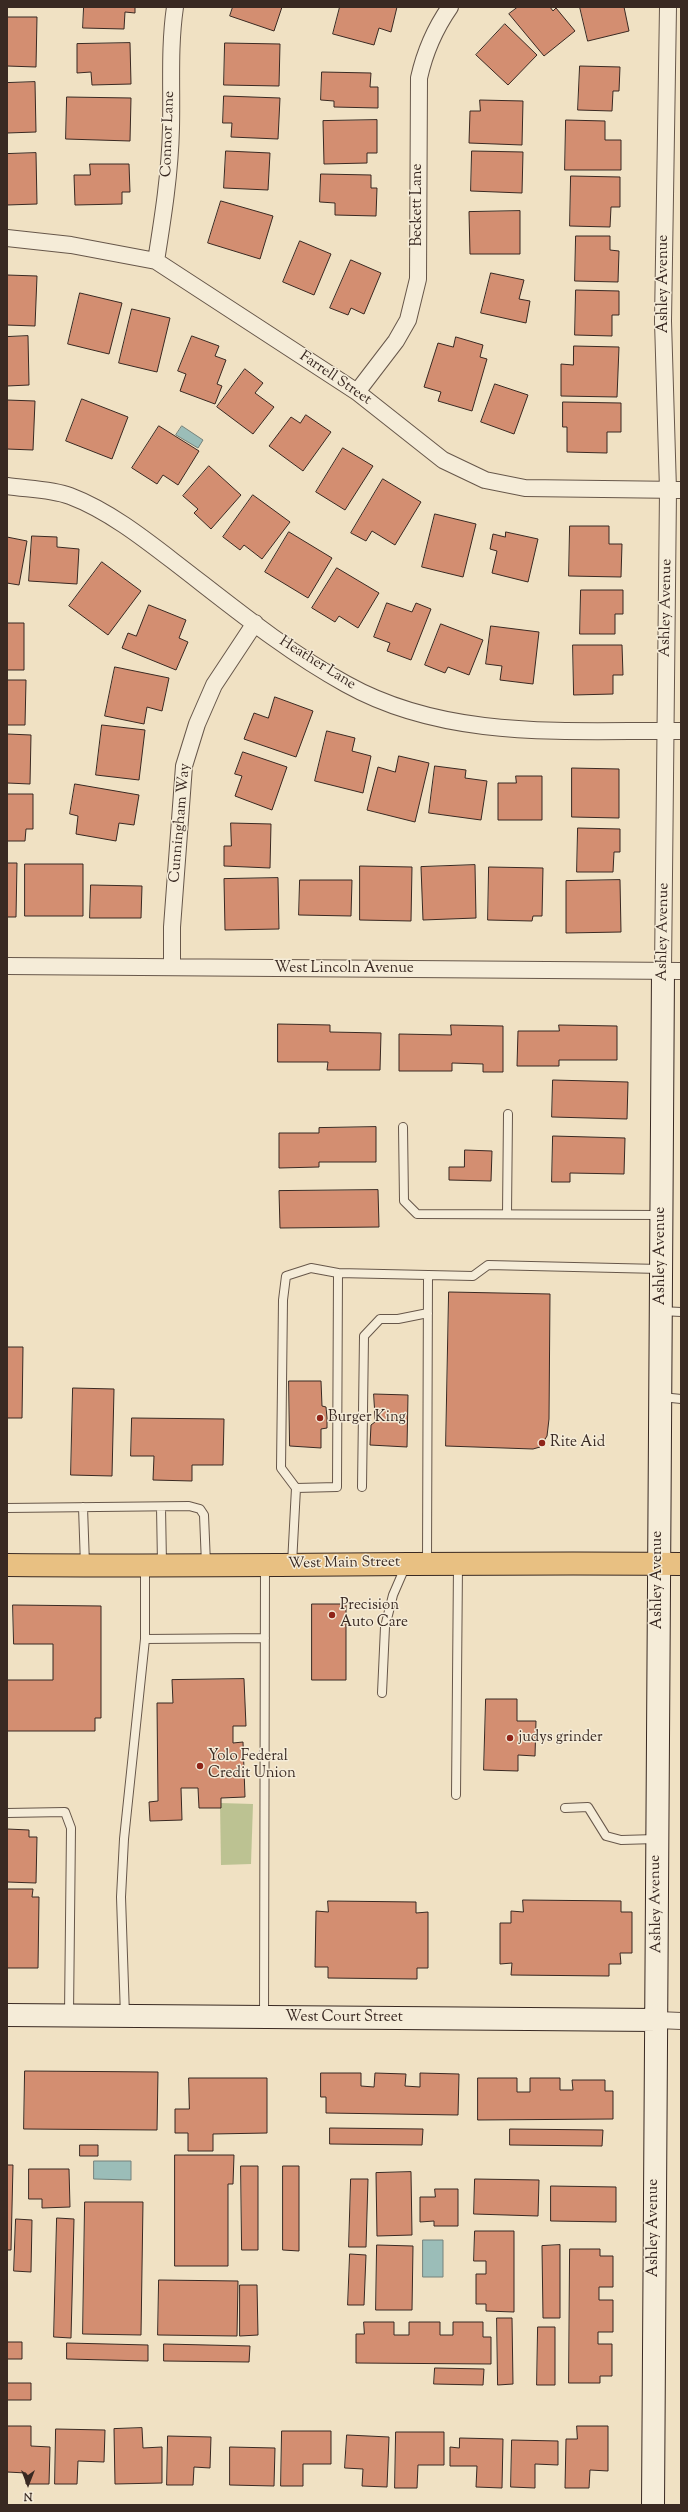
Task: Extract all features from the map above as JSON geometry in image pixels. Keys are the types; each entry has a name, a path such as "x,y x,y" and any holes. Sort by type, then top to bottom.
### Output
{"main road":[{"name":"West Main Street","path":"7,1565 154,1566 458,1562 681,1564"}],"street":[{"name":"Connor Lane","path":"156,261 167,187 171,128 171,38 175,7"},
{"name":"Beckett Lane","path":"357,392 396,341 408,320 418,279 419,78 426,51 439,23 450,7"},
{"name":"Ashley Avenue","path":"653,2505 658,2020 657,1839 660,1397 671,1312 661,1269 661,1215 672,971 674,490 663,321 668,7"},
{"name":"Farrell Street","path":"7,238 71,244 156,261 357,392 443,460 485,480 525,488 674,490"},
{"name":"Heather Lane","path":"7,486 69,495 128,527 297,655 347,685 407,710 459,723 528,731 673,731"},
{"name":"Cunningham Way","path":"172,967 172,927 184,766 197,724 214,685 255,623"},
{"name":"West Lincoln Avenue","path":"7,966 672,971"},
{"name":"West Court Street","path":"7,2015 681,2020"}],"lane":[{"path":"507,1214 508,1114"},
{"path":"404,1127 404,1201 417,1214 661,1215"},
{"path":"292,1564 296,1488 281,1468 282,1300 286,1276 311,1268 338,1273 473,1276 488,1265 661,1269"},
{"path":"296,1488 337,1487 338,1273"},
{"path":"382,1693 385,1627 393,1595 417,1563 428,1313 428,1275"},
{"path":"362,1487 364,1336 380,1319 398,1319 428,1313"},
{"path":"660,1397 681,1399"},
{"path":"125,2016 121,1897 124,1839 145,1639 161,1506"},
{"path":"7,1508 189,1506 200,1509 204,1515 206,1565"},
{"path":"83,1507 86,1566"},
{"path":"456,1795 458,1562"},
{"path":"264,2017 265,1564"},
{"path":"145,1639 265,1638"},
{"path":"565,1808 588,1807 606,1836 621,1840 657,1839"},
{"path":"7,1813 65,1812 72,1828 69,2015"}],"green space":[{"path":"220,1803 253,1804 251,1864 221,1865"}],"water":[{"path":"182,426 203,440 198,448 176,435"},
{"path":"94,2161 131,2161 131,2180 94,2179"},
{"path":"423,2240 443,2240 443,2277 423,2277"}],"building":[{"path":"84,7 135,7 135,13 125,12 124,29 83,28"},
{"path":"233,7 282,7 274,31 230,16"},
{"path":"340,7 397,7 391,32 379,28 374,45 333,34"},
{"path":"518,7 550,7 553,11 556,8 575,31 544,56 509,14"},
{"path":"580,7 624,7 629,31 588,41"},
{"path":"7,17 37,17 36,67 7,66"},
{"path":"505,24 537,55 508,85 476,55"},
{"path":"130,43 131,84 92,85 91,72 77,73 77,44"},
{"path":"225,43 280,44 279,86 224,85"},
{"path":"580,66 620,67 619,91 613,91 612,111 578,110"},
{"path":"322,72 371,73 370,87 378,87 378,108 334,107 334,101 321,100"},
{"path":"35,82 36,132 7,133 7,83"},
{"path":"224,96 280,98 278,139 231,137 232,123 223,123"},
{"path":"67,97 131,98 130,141 66,139"},
{"path":"480,100 523,101 522,145 469,143 470,111 480,111"},
{"path":"377,120 377,153 367,153 367,163 324,164 323,121"},
{"path":"566,120 605,121 605,140 621,140 621,170 565,170"},
{"path":"226,151 270,153 268,190 224,188"},
{"path":"472,151 523,152 522,193 471,191"},
{"path":"36,153 37,204 7,205 7,154"},
{"path":"90,164 129,164 130,192 122,192 122,204 75,205 74,175 90,175"},
{"path":"321,174 371,175 371,188 377,188 376,216 335,215 335,203 320,202"},
{"path":"571,176 620,177 620,207 611,207 610,227 570,226"},
{"path":"221,201 273,216 260,259 208,243"},
{"path":"520,211 520,254 470,254 469,212"},
{"path":"576,236 610,236 610,250 619,251 618,282 575,281"},
{"path":"300,241 331,254 314,295 283,282"},
{"path":"351,260 381,273 364,314 351,308 348,315 330,308"},
{"path":"491,273 524,280 519,299 530,301 526,323 481,313"},
{"path":"7,275 37,276 35,326 7,325"},
{"path":"576,290 619,291 619,315 612,315 612,336 575,335"},
{"path":"80,293 122,303 109,354 68,344"},
{"path":"132,309 170,318 157,372 119,363"},
{"path":"28,336 29,385 7,386 7,337"},
{"path":"192,336 219,346 215,356 226,360 217,384 222,386 215,404 180,391 186,374 178,371"},
{"path":"456,337 483,345 480,357 487,359 472,411 438,401 441,392 424,387 438,343 453,347"},
{"path":"574,346 619,347 617,397 561,396 561,364 573,365"},
{"path":"245,369 263,383 255,393 274,407 253,434 217,407"},
{"path":"495,384 528,395 514,434 481,422"},
{"path":"82,399 128,417 112,459 66,441"},
{"path":"7,400 35,401 33,450 7,449"},
{"path":"563,402 621,403 621,432 607,432 607,453 567,452 567,427 563,427"},
{"path":"306,415 331,432 303,471 269,446 291,417 300,423"},
{"path":"159,426 199,451 178,485 163,475 157,484 132,468"},
{"path":"343,448 373,466 345,510 316,492"},
{"path":"209,466 241,495 211,529 194,513 198,509 183,496"},
{"path":"383,479 421,502 395,545 372,531 366,541 351,533"},
{"path":"253,495 290,522 262,559 244,545 240,550 223,537"},
{"path":"435,514 476,524 463,577 422,567"},
{"path":"570,526 609,526 609,544 622,544 621,577 569,576"},
{"path":"289,532 332,558 308,598 265,572"},
{"path":"506,532 538,539 528,582 492,573 497,551 490,549 493,534 505,537"},
{"path":"32,536 57,537 57,547 79,549 77,584 29,581"},
{"path":"7,537 27,541 19,585 7,583"},
{"path":"102,562 141,591 108,635 69,606"},
{"path":"337,568 379,593 358,628 339,616 335,622 312,608"},
{"path":"581,590 623,590 623,614 615,614 615,634 580,634"},
{"path":"387,603 412,612 416,603 431,609 411,660 387,651 390,643 374,637"},
{"path":"149,605 186,620 179,638 188,642 176,670 122,648 128,633 136,636"},
{"path":"7,623 24,623 24,670 7,670"},
{"path":"441,624 483,640 469,675 448,667 445,673 425,665"},
{"path":"491,626 539,632 533,684 500,680 502,666 486,664"},
{"path":"573,645 622,645 623,675 613,675 613,694 574,695"},
{"path":"115,667 169,678 162,711 147,707 144,724 105,716"},
{"path":"7,680 26,680 25,725 7,725"},
{"path":"275,697 313,711 296,757 244,739 254,713 268,718"},
{"path":"102,725 145,730 139,780 96,775"},
{"path":"327,731 355,738 352,751 371,756 363,793 315,781"},
{"path":"7,734 31,735 30,784 7,783"},
{"path":"243,752 287,767 272,810 235,796 242,776 235,774"},
{"path":"399,756 429,763 415,822 367,810 378,767 395,772"},
{"path":"435,766 466,770 465,778 487,781 481,820 429,813"},
{"path":"572,768 619,769 619,818 572,817"},
{"path":"516,776 542,776 542,820 498,820 498,783 516,783"},
{"path":"75,784 139,795 134,825 119,823 116,841 76,834 78,816 70,814"},
{"path":"7,794 33,794 33,829 26,829 25,841 7,841"},
{"path":"231,823 271,824 270,868 224,866 224,846 231,846"},
{"path":"578,828 620,829 620,852 614,852 613,872 577,872"},
{"path":"7,863 17,863 16,917 7,917"},
{"path":"25,864 83,864 83,916 25,916"},
{"path":"475,865 476,918 423,920 421,867"},
{"path":"360,866 412,867 411,921 360,920"},
{"path":"489,867 543,868 542,916 533,916 532,921 488,920"},
{"path":"278,878 279,929 225,930 224,879"},
{"path":"300,880 352,880 351,916 299,915"},
{"path":"620,880 621,932 566,933 566,881"},
{"path":"91,885 142,886 141,918 90,918"},
{"path":"278,1024 330,1025 330,1032 381,1033 380,1070 327,1070 328,1062 278,1062"},
{"path":"451,1025 503,1026 503,1072 483,1072 483,1064 452,1063 452,1071 399,1071 399,1034 451,1035"},
{"path":"559,1025 617,1026 617,1060 559,1060 559,1066 517,1066 518,1031 559,1031"},
{"path":"553,1080 628,1082 627,1119 552,1117"},
{"path":"376,1127 376,1162 319,1162 319,1167 279,1168 279,1133 319,1133 319,1128"},
{"path":"553,1136 625,1138 624,1174 570,1173 570,1182 552,1182"},
{"path":"465,1150 492,1151 491,1181 449,1180 449,1167 464,1167"},
{"path":"378,1190 379,1227 280,1228 279,1191"},
{"path":"449,1292 550,1294 549,1419 547,1436 540,1447 533,1449 446,1446"},
{"path":"7,1347 23,1347 22,1418 7,1418"},
{"path":"289,1381 321,1381 322,1406 326,1407 327,1428 321,1429 321,1448 290,1446"},
{"path":"73,1388 114,1389 112,1476 71,1475"},
{"path":"374,1394 408,1395 407,1447 370,1445 371,1425 375,1422"},
{"path":"132,1418 224,1419 223,1465 192,1465 192,1481 153,1480 154,1456 131,1456"},
{"path":"312,1604 346,1604 346,1680 312,1680"},
{"path":"13,1605 101,1606 101,1718 95,1718 95,1731 7,1731 7,1680 53,1680 53,1644 14,1644"},
{"name":"Yolo Federal Credit Union","path":"244,1679 246,1726 233,1726 233,1743 243,1742 245,1797 221,1798 221,1808 199,1808 198,1788 181,1788 182,1820 150,1821 149,1802 158,1801 157,1703 173,1703 172,1680"},
{"name":"judys grinder","path":"486,1699 517,1699 517,1721 536,1721 535,1756 518,1755 518,1771 484,1770"},
{"path":"7,1829 29,1830 29,1837 37,1837 36,1883 7,1882"},
{"path":"7,1889 33,1889 32,1897 39,1897 38,1968 7,1968"},
{"path":"523,1900 621,1901 621,1912 632,1912 632,1953 620,1953 621,1964 609,1964 609,1976 511,1975 512,1963 500,1964 500,1923 511,1923 511,1911 523,1912"},
{"path":"328,1901 416,1902 416,1913 428,1912 428,1968 417,1968 417,1979 328,1978 328,1967 315,1967 316,1911 328,1912"},
{"path":"25,2071 158,2072 157,2130 24,2129"},
{"path":"321,2073 361,2073 361,2086 374,2087 375,2073 406,2074 405,2086 420,2087 420,2073 459,2074 458,2115 326,2113 326,2097 321,2097"},
{"path":"189,2078 267,2078 267,2133 213,2134 213,2151 188,2151 188,2133 175,2133 175,2109 189,2109"},
{"path":"478,2078 517,2078 517,2092 530,2092 530,2078 560,2078 560,2090 573,2090 572,2080 605,2080 605,2091 613,2091 613,2119 478,2120"},
{"path":"330,2128 423,2129 422,2145 330,2144"},
{"path":"510,2129 603,2130 602,2146 510,2145"},
{"path":"80,2145 98,2145 98,2156 80,2156"},
{"path":"175,2155 234,2155 233,2184 228,2184 228,2266 175,2266"},
{"path":"7,2165 13,2165 11,2250 7,2250"},
{"path":"241,2166 258,2166 258,2250 242,2250"},
{"path":"283,2166 299,2166 299,2251 283,2250"},
{"path":"29,2169 69,2169 70,2207 42,2208 42,2199 29,2199"},
{"path":"411,2172 412,2235 377,2236 376,2173"},
{"path":"351,2179 368,2179 366,2247 349,2247"},
{"path":"475,2179 539,2180 538,2216 474,2214"},
{"path":"551,2186 616,2187 616,2222 551,2221"},
{"path":"435,2189 458,2189 458,2226 434,2226 434,2221 420,2222 420,2197 435,2197"},
{"path":"85,2202 143,2202 141,2335 83,2334"},
{"path":"57,2218 74,2219 71,2338 54,2337"},
{"path":"16,2219 32,2220 31,2272 14,2271"},
{"path":"475,2231 514,2231 514,2312 486,2311 486,2304 476,2304 476,2274 486,2274 486,2261 474,2261"},
{"path":"377,2245 413,2246 412,2310 376,2310"},
{"path":"560,2245 560,2318 543,2318 542,2246"},
{"path":"570,2249 600,2249 600,2256 613,2256 613,2287 599,2287 599,2300 613,2300 613,2332 598,2332 598,2344 612,2344 612,2376 600,2376 600,2383 569,2383"},
{"path":"350,2254 366,2255 364,2305 348,2305"},
{"path":"159,2280 238,2281 237,2336 158,2335"},
{"path":"240,2285 257,2285 258,2335 240,2336"},
{"path":"497,2318 512,2318 513,2384 498,2385"},
{"path":"364,2322 394,2322 394,2335 409,2335 409,2322 440,2322 440,2335 453,2335 453,2322 483,2322 483,2337 491,2337 491,2364 356,2363 356,2334 364,2334"},
{"path":"538,2327 555,2327 555,2385 537,2385"},
{"path":"7,2342 22,2342 22,2359 7,2359"},
{"path":"67,2343 148,2345 148,2361 67,2359"},
{"path":"164,2344 250,2346 249,2362 164,2361"},
{"path":"435,2368 484,2369 483,2385 434,2384"},
{"path":"7,2383 31,2383 31,2400 7,2400"},
{"path":"7,2426 31,2426 31,2446 50,2447 49,2484 26,2484 26,2473 7,2472"},
{"path":"577,2426 608,2426 608,2471 590,2470 589,2488 565,2488 566,2439 577,2439"},
{"path":"142,2428 143,2448 162,2447 162,2483 115,2484 114,2429"},
{"path":"56,2429 105,2430 104,2462 78,2461 77,2484 55,2484"},
{"path":"282,2431 331,2431 331,2464 303,2464 303,2486 281,2486"},
{"path":"396,2432 444,2432 444,2465 418,2465 417,2488 395,2488"},
{"path":"347,2435 389,2437 387,2487 362,2486 363,2469 345,2468"},
{"path":"168,2436 211,2437 210,2468 194,2467 193,2485 167,2485"},
{"path":"460,2438 503,2439 502,2488 476,2487 477,2466 450,2466 450,2447 459,2448"},
{"path":"512,2440 558,2441 558,2465 535,2464 535,2488 511,2487"},
{"path":"230,2447 275,2448 274,2486 230,2485"}],"place":[{"name":"Burger King","path":"320,1418"},
{"name":"Rite Aid","path":"542,1443"},
{"name":"Precision Auto Care","path":"332,1615"},
{"name":"judys grinder","path":"510,1738"},
{"name":"Yolo Federal Credit Union","path":"200,1766"}]}
